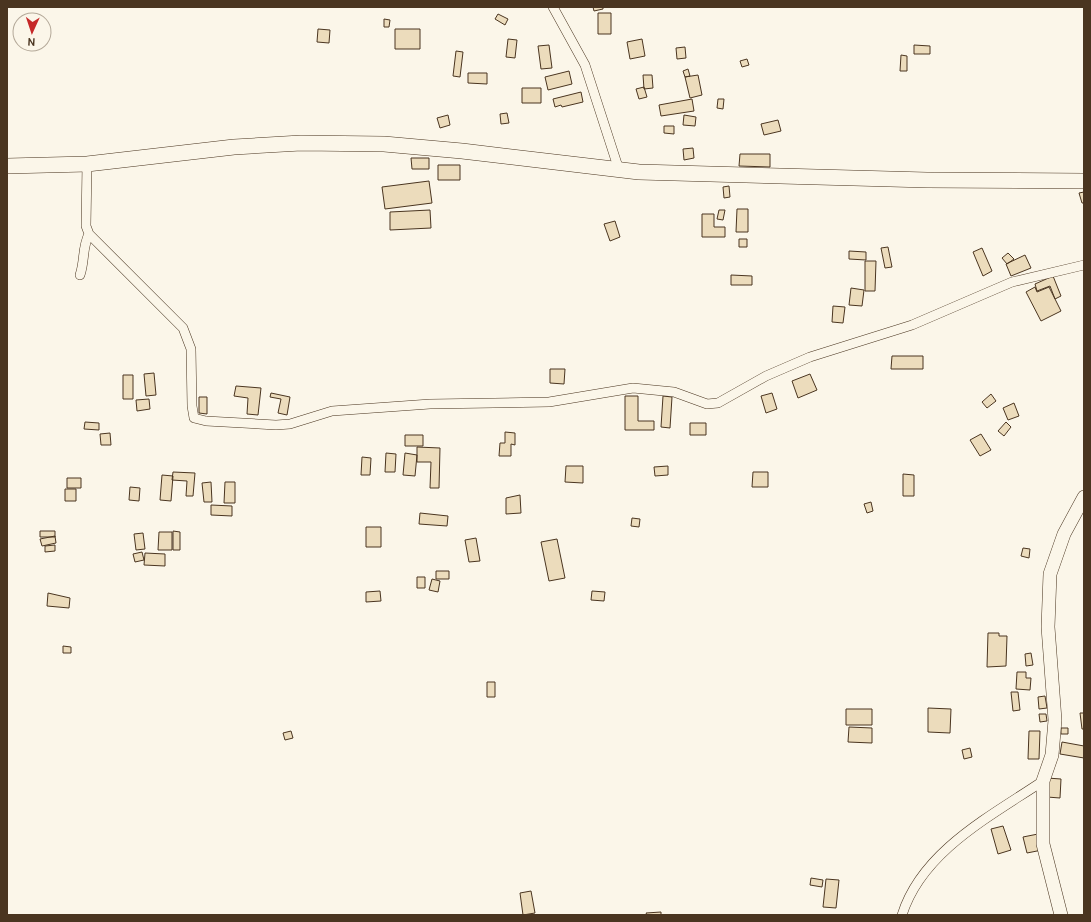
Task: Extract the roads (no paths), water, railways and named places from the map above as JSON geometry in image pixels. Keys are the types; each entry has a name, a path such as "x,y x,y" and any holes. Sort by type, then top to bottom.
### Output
{"main road":[{"path":"7,166 87,164 234,147 301,143 384,144 462,151 639,172 927,180 1084,181"},
{"path":"1061,915 1043,844 1043,780 1052,755 1055,720 1048,627 1050,574 1064,534 1084,497"}],"street":[{"path":"553,7 585,65 619,170"},
{"path":"87,164 86,226 89,234 182,328 191,349 192,406 194,418 206,421 276,425 290,424 332,411 430,404 549,402 633,388 674,392 707,404 718,403 766,376 810,358 912,325 1012,282 1084,265"},
{"path":"80,275 83,266 84,243 89,234"},
{"path":"902,915 914,888 932,863 953,843 1043,780"}]}
